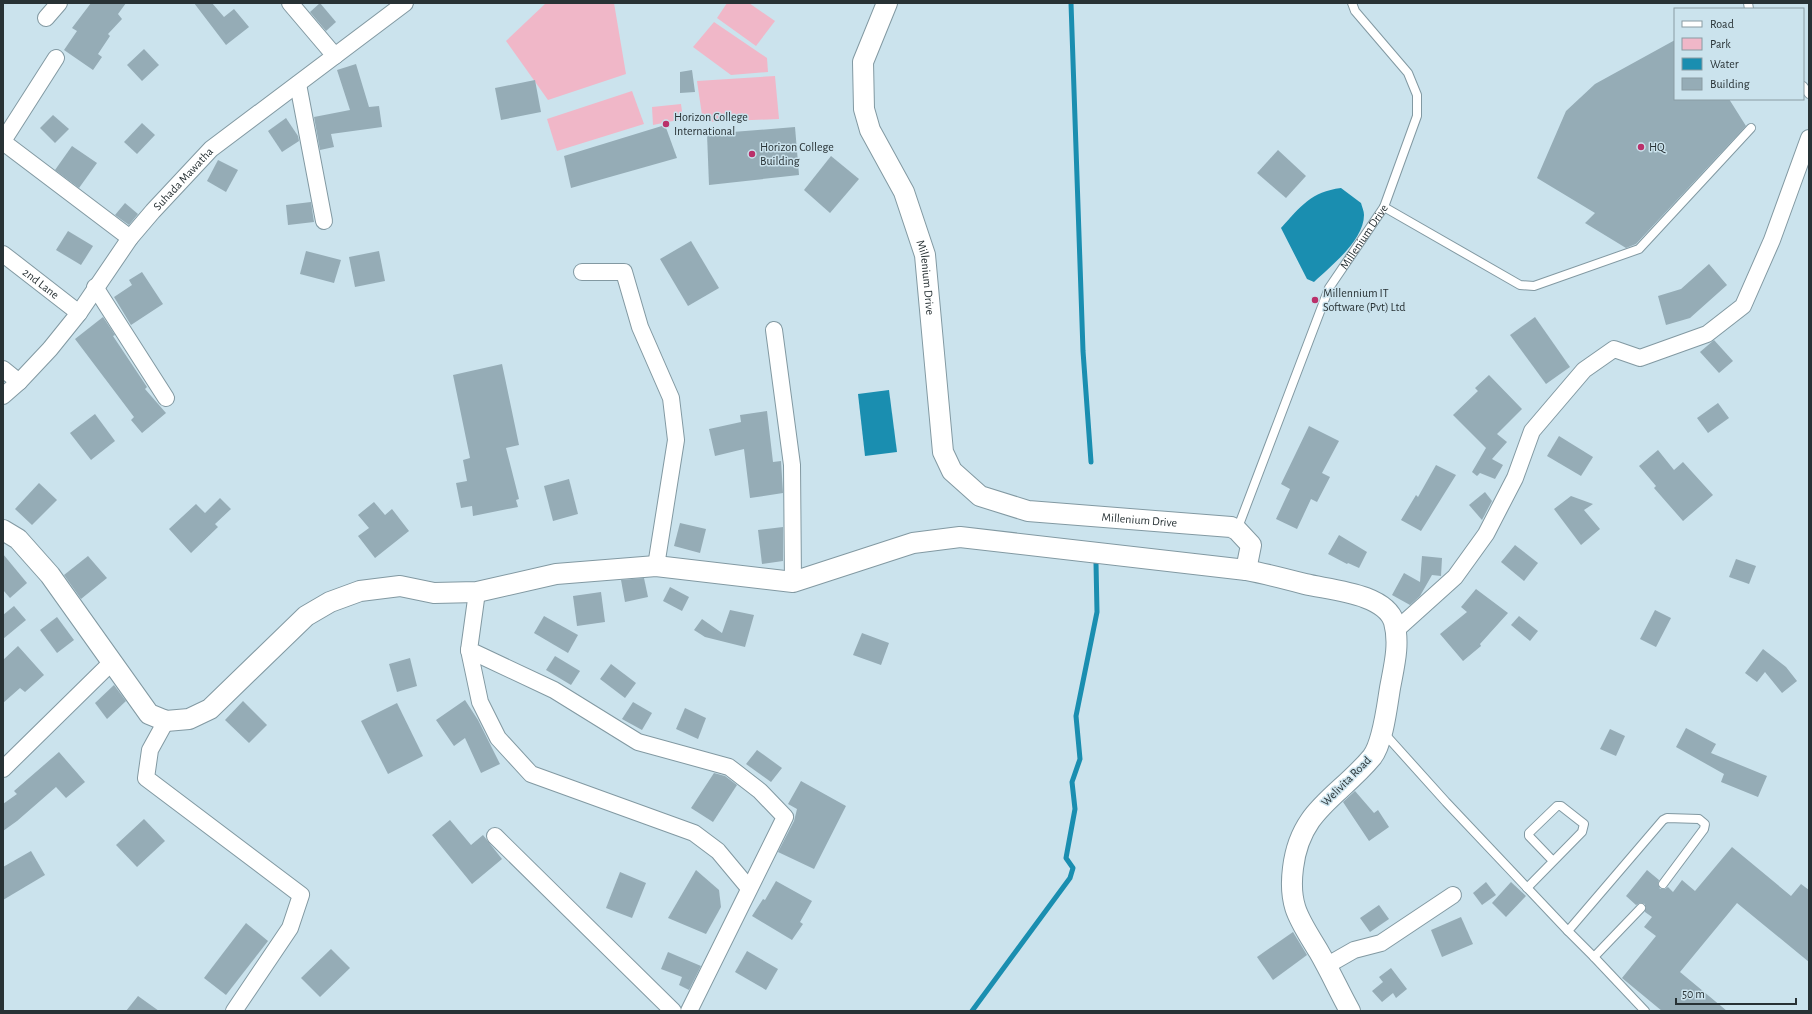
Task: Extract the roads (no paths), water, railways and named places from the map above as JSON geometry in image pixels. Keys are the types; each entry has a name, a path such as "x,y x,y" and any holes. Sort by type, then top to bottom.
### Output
{"street":[{"path":"46,18 60,3"},
{"path":"290,3 335,56"},
{"name":"Suhada Mawatha","path":"3,396 19,382 50,349 79,313 95,287 130,238 153,210 211,149 405,3"},
{"name":"Millenium Drive","path":"887,3 863,62 864,109 870,130 904,192 926,254 943,452 952,471 980,496 1028,511 1231,527 1237,530"},
{"path":"56,58 3,141 130,238"},
{"path":"298,84 324,221"},
{"path":"1395,631 1455,577 1489,527 1515,478 1532,431 1584,370 1614,349 1640,358 1707,334 1743,306 1772,240 1809,138"},
{"name":"2nd Lane","path":"3,254 79,313"},
{"path":"582,272 624,272 640,327 671,398 676,440 656,566"},
{"path":"95,287 166,398"},
{"path":"3,530 18,539 50,575 149,714 166,721 189,719 210,709 306,616 330,602 360,591 400,586 434,593 477,592 556,574 656,566 793,582 792,465 774,330"},
{"path":"3,369 19,382"},
{"path":"1237,530 1251,546 1246,570"},
{"name":"Welivita Road","path":"793,582 913,543 960,537 1246,570 1280,576 1365,597 1382,607 1390,614 1394,621 1397,646 1383,731 1373,756 1322,805 1308,822 1298,843 1293,867 1293,902 1301,925 1326,966 1350,1011"},
{"path":"477,592 469,650 480,702 498,738 531,774 694,833 718,851 748,887"},
{"path":"469,650 554,690 638,742 729,767 760,791 785,817 748,887 689,1011"},
{"path":"3,769 112,662"},
{"path":"166,721 150,750 146,778 301,895 290,928 234,1011"},
{"path":"495,836 673,1011"},
{"path":"1326,966 1354,950 1381,943 1453,895"}],"lane":[{"name":"Millenium Drive","path":"1237,530 1329,288 1384,207 1416,116 1417,95 1408,74 1355,11 1352,3"},
{"path":"1384,207 1520,285 1534,286 1639,249 1751,128"},
{"path":"1383,731 1527,888 1645,1011"},
{"path":"1527,888 1553,861 1584,828 1584,824 1561,806 1557,806 1528,833 1529,836 1553,861"},
{"path":"1568,931 1663,820 1667,818 1699,820 1705,824 1704,829 1663,884"},
{"path":"1594,957 1641,908"}],"water":[{"path":"1341,188 1361,203 1364,214 1363,224 1353,243 1314,282 1307,279 1281,228 1307,201 1322,193"},
{"path":"889,390 897,452 865,456 858,394"}],"waterway":[{"path":"1071,3 1083,351 1091,462"},
{"path":"972,1011 1070,878 1073,868 1066,858 1075,809 1072,782 1080,759 1076,716 1097,612 1096,563"}],"place":[{"name":"Horizon College International","path":"666,124"},
{"name":"HQ","path":"1641,147"},
{"name":"Horizon College Building","path":"752,154"},
{"name":"Millennium IT Software (Pvt) Ltd","path":"1315,300"}]}
